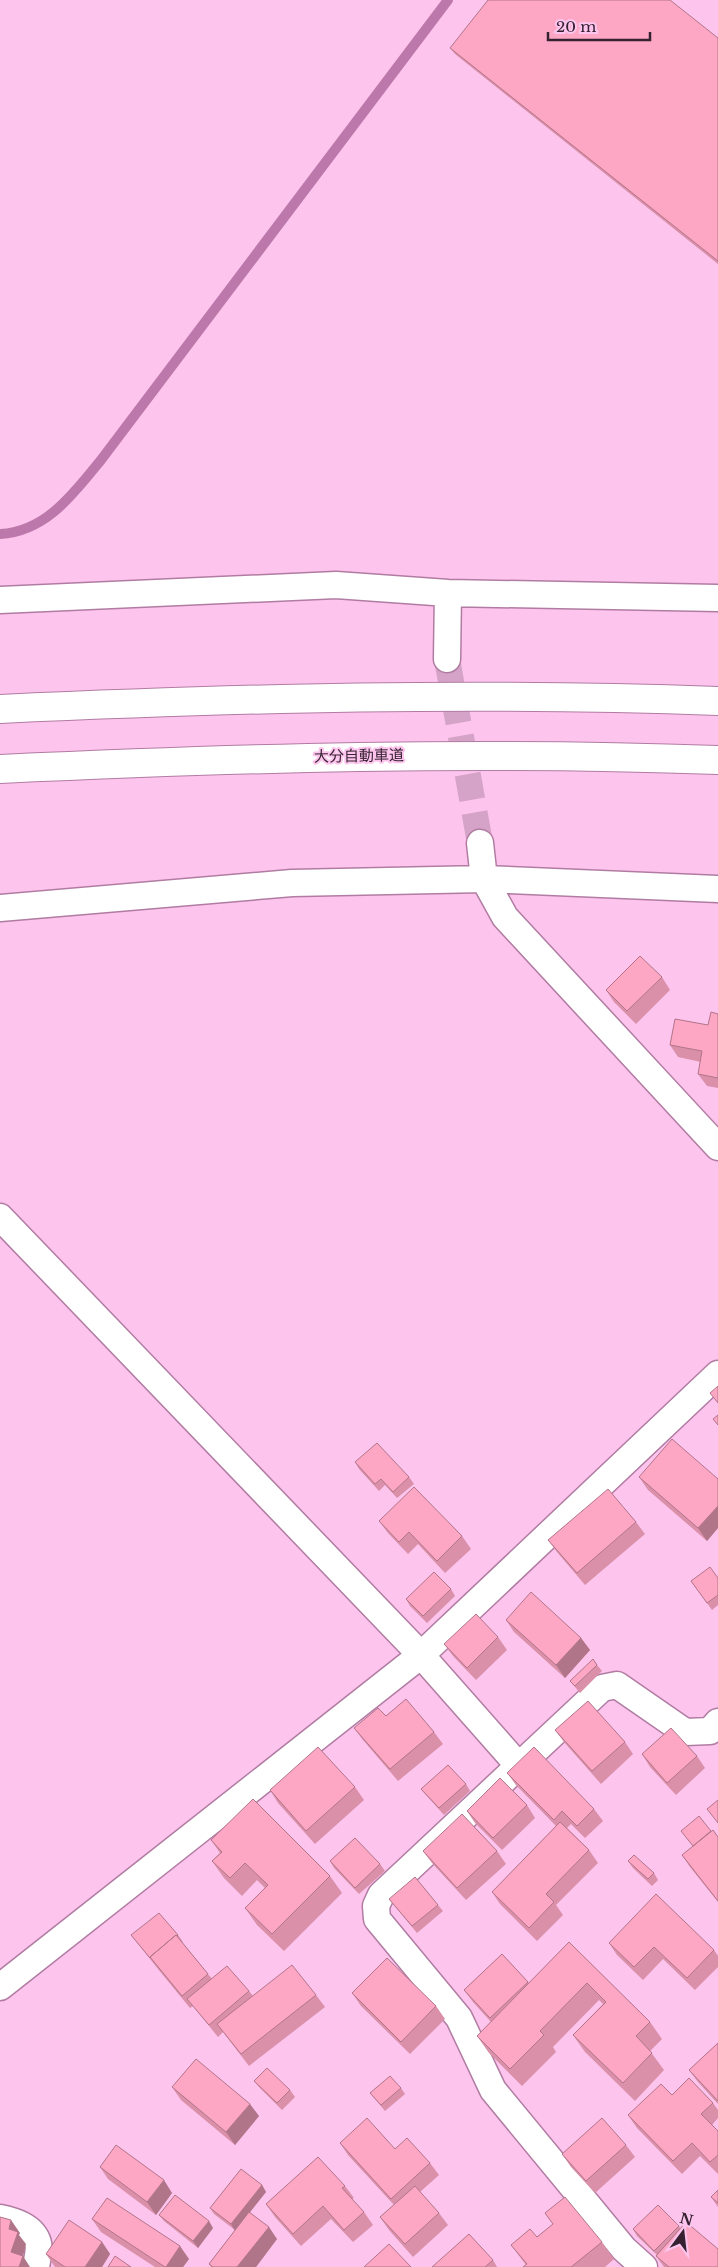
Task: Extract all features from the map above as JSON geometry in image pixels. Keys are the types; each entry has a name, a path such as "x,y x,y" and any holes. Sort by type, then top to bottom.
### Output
{"highway":[{"path":"0,709 206,700 422,697 718,700"},
{"name":"大分自動車道","path":"0,769 206,760 423,755 718,760"}],"street":[{"path":"0,600 336,585 448,592 718,598"},
{"path":"446,659 448,592"},
{"path":"480,843 484,878 505,917 718,1146"},
{"path":"0,908 292,883 484,878 718,889"},
{"path":"0,1217 421,1655 518,1765"},
{"path":"0,1987 421,1655 718,1374"},
{"path":"644,2267 624,2249 493,2090 459,2018 377,1919 376,1906 381,1895 602,1688 617,1685 685,1732 710,1730 718,1722"},
{"path":"0,2218 21,2223 34,2237 38,2243 36,2267"}],"building":[{"path":"488,0 670,0 718,38 718,261 450,48"},
{"path":"640,956 662,977 627,1011 606,990"},
{"path":"711,1012 718,1014 718,1078 698,1074 702,1051 670,1045 675,1019 708,1025"},
{"path":"718,1386 718,1403 710,1393"},
{"path":"718,1415 718,1425 713,1419"},
{"path":"672,1439 718,1479 718,1506 698,1528 639,1477"},
{"path":"377,1443 409,1477 393,1492 381,1479 375,1484 355,1462"},
{"path":"414,1487 462,1536 437,1561 409,1532 399,1542 379,1521"},
{"path":"608,1489 636,1522 577,1573 548,1540"},
{"path":"710,1567 718,1578 718,1595 707,1603 691,1581"},
{"path":"434,1572 451,1589 423,1616 406,1599"},
{"path":"531,1592 581,1638 556,1665 506,1620"},
{"path":"476,1614 498,1637 467,1668 444,1644"},
{"path":"593,1659 597,1665 575,1686 570,1681"},
{"path":"406,1699 434,1732 390,1769 354,1728 378,1708 386,1716"},
{"path":"588,1701 625,1742 592,1771 555,1730"},
{"path":"671,1728 697,1756 667,1783 642,1754"},
{"path":"318,1747 355,1787 306,1831 270,1790"},
{"path":"534,1747 594,1809 577,1826 562,1811 554,1820 507,1773"},
{"path":"448,1765 466,1784 439,1808 421,1789"},
{"path":"500,1778 527,1805 493,1838 467,1811"},
{"path":"253,1799 330,1876 272,1934 245,1908 268,1885 245,1863 230,1878 212,1861 222,1852 211,1840"},
{"path":"718,1800 718,1823 707,1809"},
{"path":"462,1814 497,1851 457,1888 423,1851"},
{"path":"699,1816 711,1831 693,1846 681,1831"},
{"path":"560,1822 589,1850 546,1894 554,1902 529,1928 492,1892"},
{"path":"713,1830 718,1837 718,1901 682,1855"},
{"path":"355,1838 380,1864 355,1888 330,1861"},
{"path":"634,1855 654,1873 648,1879 628,1861"},
{"path":"415,1877 438,1905 412,1926 389,1899"},
{"path":"656,1894 714,1950 687,1978 654,1947 634,1967 609,1943"},
{"path":"159,1913 178,1935 150,1958 131,1935"},
{"path":"176,1935 208,1974 182,1996 150,1957"},
{"path":"569,1942 650,2022 636,2036 652,2053 623,2083 573,2035 606,2002 587,1983 540,2031 544,2035 510,2069 477,2036"},
{"path":"502,1954 528,1982 490,2018 464,1990"},
{"path":"387,1958 436,2006 401,2042 352,1993"},
{"path":"292,1965 316,1995 241,2054 217,2024"},
{"path":"227,1966 249,1991 209,2025 187,1999"},
{"path":"718,2043 718,2101 689,2070"},
{"path":"196,2059 250,2104 226,2132 172,2087"},
{"path":"267,2068 290,2090 277,2103 254,2081"},
{"path":"390,2076 401,2088 381,2105 370,2093"},
{"path":"689,2078 713,2103 701,2114 718,2131 718,2155 710,2162 692,2143 673,2161 628,2115 661,2084 672,2095"},
{"path":"367,2118 395,2149 407,2138 430,2163 391,2199 340,2143"},
{"path":"602,2118 626,2145 586,2181 562,2154"},
{"path":"116,2145 164,2180 147,2202 100,2167"},
{"path":"318,2157 345,2186 342,2188 364,2212 344,2230 323,2206 293,2234 266,2204"},
{"path":"241,2169 262,2185 231,2224 210,2208"},
{"path":"415,2186 439,2213 405,2244 380,2217"},
{"path":"718,2190 718,2203 711,2197"},
{"path":"175,2195 209,2221 193,2241 159,2215"},
{"path":"565,2197 602,2242 571,2267 523,2267 527,2264 511,2245 530,2229 537,2237 553,2224 545,2213"},
{"path":"107,2198 180,2246 166,2267 92,2219"},
{"path":"658,2205 679,2226 654,2251 633,2229"},
{"path":"249,2212 269,2227 237,2267 213,2267 209,2264"},
{"path":"0,2217 11,2220 9,2229 18,2232 11,2252 23,2256 19,2267 0,2267"},
{"path":"69,2220 102,2242 85,2267 65,2267 46,2254"},
{"path":"686,2222 718,2249 718,2267 669,2267 656,2256"},
{"path":"469,2234 493,2260 485,2267 432,2267"},
{"path":"389,2244 411,2267 364,2267"},
{"path":"115,2256 131,2267 108,2267"}],"waterway":[{"path":"0,534 16,532 31,526 58,509 101,460 448,0"}],"tunnel":[{"path":"447,659 480,843"}]}
